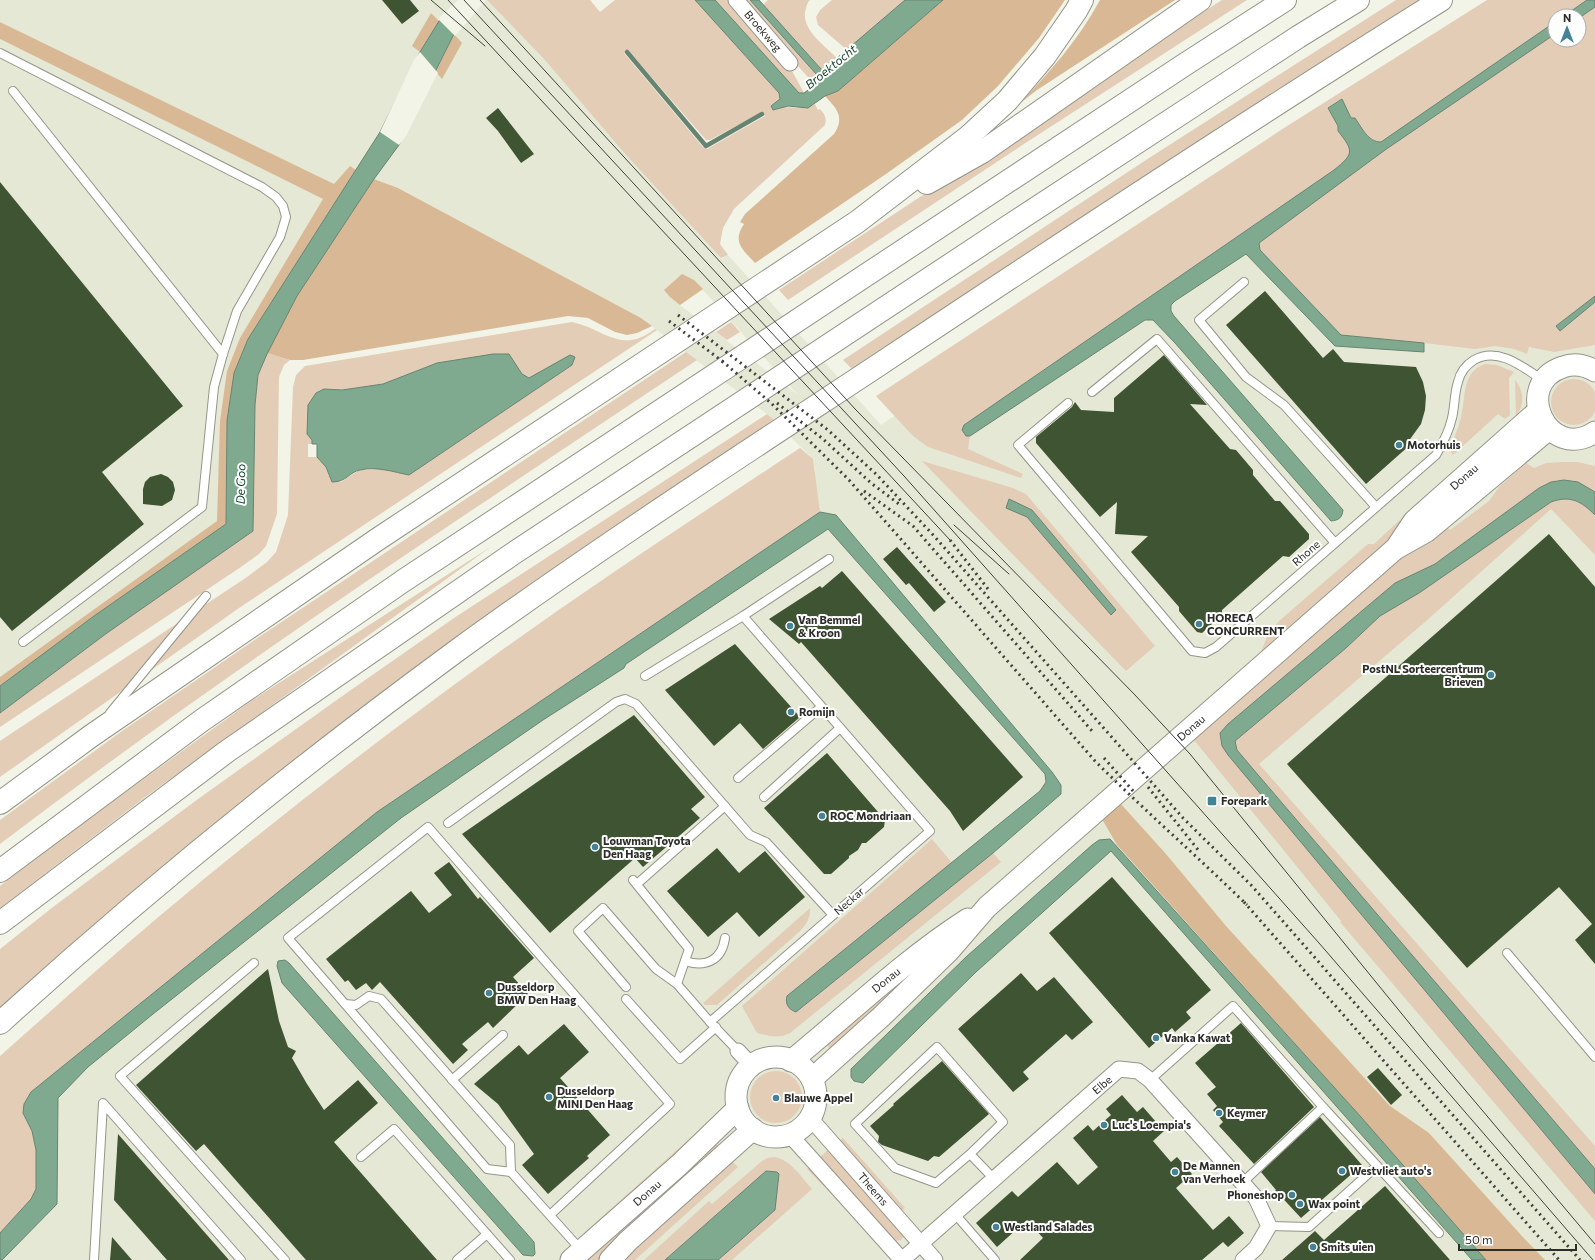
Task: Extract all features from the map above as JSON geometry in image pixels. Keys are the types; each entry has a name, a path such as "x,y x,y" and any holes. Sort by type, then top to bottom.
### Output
{"highway":[{"path":"0,803 91,736 398,526 857,222 968,137 1007,101 1045,56 1082,0"},
{"path":"857,222 982,152 1200,0"},
{"path":"0,871 201,721 403,581 1177,69 1285,0"},
{"path":"0,923 226,752 511,555 1015,222 1298,37 1358,0"},
{"path":"0,1023 39,987 232,823 364,720 501,619 600,550 1084,229 1301,87 1441,0"}],"main road":[{"path":"1594,369 1576,365 1566,366 1551,373 1540,386 1537,398 1538,411 1542,421 1549,429 1562,437 1584,438 1595,432"},
{"name":"Donau","path":"1395,549 1414,521 1538,411"},
{"name":"Donau","path":"812,1079 881,1017 949,951 987,907 1395,549 1427,531 1549,429"},
{"name":"Donau","path":"791,1060 866,996 939,938 987,907"},
{"path":"771,1058 785,1058 791,1060 803,1068 812,1079 816,1099 814,1109 810,1118 802,1128 790,1135 771,1137 753,1129 741,1116 738,1108 737,1092 742,1078 752,1066 771,1058"},
{"name":"Donau","path":"576,1255 679,1165 738,1108"},
{"name":"Donau","path":"610,1260 628,1241 753,1129"}],"street":[{"name":"Broekweg","path":"736,0 790,63"},
{"path":"738,1051 752,1066"},
{"name":"Elbe","path":"902,1260 1119,1069 1138,1071 1150,1080 1256,1198 1269,1226"},
{"name":"Theems","path":"810,1118 936,1260"},
{"path":"790,1135 902,1260"},
{"path":"1243,1260 1256,1248 1269,1226"}],"lane":[{"path":"0,53 241,175 276,197 283,206 286,217 282,232 237,311 223,354 214,387 202,507 23,642"},
{"path":"13,91 223,354"},
{"path":"1244,282 1199,320 1246,377 1284,405 1376,507"},
{"path":"1092,392 1157,339 1335,543"},
{"name":"Rhone","path":"1068,403 1018,445 1192,651 1205,653 1216,647 1436,455 1446,439 1460,375 1467,366 1485,356 1502,357 1521,366 1544,381"},
{"path":"645,676 742,616 829,559"},
{"path":"91,736 206,596"},
{"name":"Neckar","path":"626,999 680,1059 713,1024 832,915 930,831 742,616"},
{"path":"448,823 616,702 626,699 636,704 750,834 766,842 832,915"},
{"path":"738,778 821,707"},
{"path":"764,797 840,728"},
{"path":"677,984 689,949 635,882 725,806"},
{"path":"511,1172 487,1170 288,938 428,827 670,1104 550,1215"},
{"path":"626,987 578,931 603,908 656,969 677,984 738,1051"},
{"path":"685,961 692,964 704,964 712,960 720,954 724,947 725,938"},
{"path":"1507,953 1595,1057"},
{"path":"254,962 120,1076 285,1260"},
{"path":"345,1004 356,1005 369,996 381,999 510,1145 511,1172 550,1215 576,1255"},
{"path":"1150,1080 1234,1006 1322,1106 1439,1234"},
{"path":"452,1080 503,1035"},
{"path":"937,1047 1003,1122 970,1154 936,1182 895,1168 855,1124 937,1047"},
{"path":"94,1260 103,1103 241,1260"},
{"path":"1242,1183 1322,1106"},
{"path":"361,1157 394,1129 510,1260"},
{"path":"970,1154 994,1179"},
{"path":"1269,1226 1309,1227 1377,1166"},
{"path":"955,1214 995,1260"},
{"path":"460,1259 487,1234"}],"shaded area":[{"name":"Forepark","path":"0,0 487,0 544,59 626,155 722,259 728,255 881,425 1181,221 1527,0 1595,0 1595,1260 0,1260 0,1089 815,471 813,459 767,414 641,318 398,188 374,179 343,189 0,22","holes":["702,289 798,395 680,305"]},
{"path":"487,0 590,0 600,12 615,0 695,0 779,93 781,107 808,108 815,104 818,110 820,109 826,118 825,125 734,209 723,228 720,244 728,255 721,258 626,155 544,59","holes":["625,50 628,50 706,140 710,140 762,112 765,116 707,149 702,146 624,53"]},
{"path":"715,0 732,0 791,69 804,93 799,93 788,83"},
{"path":"739,0 750,0 817,75 815,85"},
{"path":"768,0 810,0 806,8 805,15 809,29 814,36 837,58 823,70 821,69 763,5"},
{"path":"832,0 905,0 847,50 818,25 816,17 820,10"},
{"path":"943,0 1065,0 1039,38 998,86 962,120 886,174 755,263 740,245 740,230 744,224 740,222 745,214 834,134 839,123 839,118 836,109 825,96 838,91"},
{"path":"1100,0 1175,0 1037,90 1019,104 1063,55 1083,28"},
{"path":"1222,0 1247,0 1027,142 788,300 779,290 1094,82"},
{"path":"1396,0 1424,0 853,370 843,360 1149,158"},
{"path":"1487,0 1587,0 1576,8 1547,8 1547,28 1381,142 1369,137 1355,118 1351,118 1342,99 1328,108 1338,126 1338,131 1347,143 1350,152 1341,165 964,425 966,436 970,436 968,449 1023,474 1021,478 928,447 913,436 876,396 1284,128"},
{"path":"1595,7 1595,296 1557,326 1561,331 1595,302 1595,345 1554,352 1529,347 1527,354 1514,349 1495,346 1475,349 1341,335 1260,250 1259,243 1385,150 1547,39 1547,48 1587,48 1587,12"},
{"path":"431,13 439,21 420,52 412,46"},
{"path":"0,22 334,184 350,166 356,170 248,339 234,373 227,421 226,524 94,616 0,686 0,677 217,521 220,421 227,371 240,338 323,199 0,39"},
{"path":"454,34 462,43 442,79 436,72"},
{"path":"0,39 334,204 248,339 227,421 226,524 94,616 0,686"},
{"path":"374,179 398,188 641,318 652,326 637,333 627,335 615,332 588,318 568,316 303,360 290,360 267,353 297,296"},
{"path":"682,274 694,280 703,289 680,305 664,290"},
{"path":"572,322 584,325 613,338 622,340 632,340 655,329 657,330 239,608 0,777 0,741 247,577 267,562 276,552 288,515 293,387 296,375 305,366","holes":["509,354 522,374 529,378 575,357 572,365 409,475 383,469 359,470 341,482 329,476 326,467 317,457 308,457 308,444 312,444 324,389 342,390 383,384 437,363"]},
{"path":"731,322 740,332 727,340 716,332"},
{"path":"686,352 697,360 294,631 147,735 0,844 0,820 122,731 256,639"},
{"path":"267,353 290,360 284,365 279,377 277,514 266,546 259,554 241,567 0,727 0,713 107,633 252,531 255,405 258,375"},
{"path":"1485,364 1497,365 1514,372 1509,378 1510,415 1505,419 1498,414 1453,455 1449,449 1460,421 1468,379 1477,368"},
{"path":"1574,379 1587,383 1593,389 1597,402 1593,415 1587,421 1574,425 1561,421 1555,415 1551,402 1555,389 1561,383"},
{"path":"1515,380 1522,394 1521,408 1516,417"},
{"path":"767,414 776,422 557,569 0,1011 0,949 53,907 198,799 454,618"},
{"path":"800,448 813,459 820,512 377,812 31,1092 23,1113 32,1131 36,1150 36,1189 31,1199 0,1233 0,1056 156,919 279,818 363,753 448,689 567,604"},
{"path":"922,461 1013,488 1026,494 1155,646 1126,671","holes":["1027,517 1116,610 1111,614"]},
{"path":"1577,462 1595,466 1595,492 1580,484 1563,480 1554,481 1539,488 1435,564 1395,583 1228,724 1220,733 1228,755 1595,1194 1595,1221 1340,922 1341,921 1194,740 1406,554 1448,528 1450,530 1489,501 1499,487 1526,463 1534,468 1546,463"},
{"path":"1560,499 1575,501 1595,515 1595,555 1551,509 1425,622 1259,764 1595,1146 1595,1169 1237,750 1235,741 1346,648 1380,616 1419,593 1551,502"},
{"path":"1414,507 1386,543 1346,579 1344,578 1261,652 1268,634 1279,621 1368,544 1374,544"},
{"path":"492,546 148,795 0,908 0,886 69,833 254,699"},
{"path":"1120,803 1166,854 1226,926 1390,1106 1429,1133 1545,1260 1486,1260 1361,1117 1117,845 1102,819"},
{"path":"932,839 952,863 909,898 796,1012 993,853 1001,862 790,1033 786,1035 770,1036 757,1033 742,1006"},
{"path":"810,908 808,921 800,931 717,1005 705,1005 703,1003"},
{"path":"932,959 833,1052 822,1040 874,996"},
{"path":"776,1071 790,1075 798,1083 802,1097 798,1111 790,1119 776,1123 762,1119 754,1111 750,1097 754,1083 762,1075"},
{"path":"698,1131 701,1133 587,1235 584,1233"},
{"path":"843,1138 905,1208 901,1211 839,1141"},
{"path":"713,1139 722,1151 602,1260 583,1260"},
{"path":"831,1147 902,1230 904,1236 901,1240 896,1241 891,1238 819,1158"},
{"path":"729,1158 738,1167 635,1260 618,1260"},
{"path":"767,1158 780,1158 790,1165 812,1189 732,1260 718,1260 775,1210 766,1171 665,1260 644,1260 709,1201 712,1204 762,1161"},
{"path":"811,1166 847,1207 846,1209 807,1169"}],"water":[{"name":"De Goo","path":"484,0 454,34 399,145 374,179 297,296 267,354 258,375 255,405 253,531 107,633 0,713 0,686 94,616 226,524 227,421 234,373 248,339 380,132 420,52 439,21"},
{"name":"Broektocht","path":"695,0 715,0 799,93 804,93 815,85 817,75 750,0 759,0 823,70 905,0 943,0 838,91 825,96 808,108 788,106 773,110 771,106 780,99 779,93"},
{"path":"1587,0 1595,0 1595,7 1587,12 1587,8 1576,8"},
{"path":"1547,28 1547,39 1385,150 1259,243 1260,250 1341,335 1424,343 1424,352 1335,346 1246,254 1171,305 1171,311 1174,316 1343,510 1340,518 1331,521 1175,343 1153,320 1145,320 970,436 966,436 962,430 964,425 1341,165 1350,152 1347,143 1338,131 1338,126 1328,108 1342,99 1351,118 1355,118 1372,140 1381,142"},
{"path":"1595,296 1595,302 1560,331 1556,326"},
{"path":"493,354 509,354 522,374 529,378 570,355 575,357 572,365 409,475 385,470 366,469 356,471 345,479 332,482 326,467 317,457 317,444 312,444 312,440 307,434 308,405 316,393 324,389 342,390 383,384 437,363"},
{"path":"1564,480 1578,482 1595,492 1595,515 1585,506 1570,499 1551,502 1419,593 1380,616 1346,648 1235,741 1237,750 1595,1169 1595,1194 1228,755 1222,746 1220,733 1228,724 1395,583 1435,564 1539,488 1551,482"},
{"path":"1009,499 1032,510 1116,610 1111,615 1027,517 1006,508"},
{"path":"820,512 836,515 1052,772 1061,785 1061,794 993,853 796,1012 789,1008 786,1001 787,996 1040,791 1046,782 1045,774 828,529 626,664 624,668 543,720 401,818 88,1067 58,1098 57,1204 2,1260 0,1260 0,1233 31,1199 36,1189 36,1150 32,1131 23,1113 24,1104 31,1092 377,812"},
{"path":"1110,839 1361,1117 1486,1260 1472,1260 1111,851 976,972 863,1083 854,1081 851,1077 851,1069 966,957 1092,845 1099,840"},
{"path":"285,960 534,1242 535,1254 533,1256 523,1255 282,983 277,966 278,961"},
{"path":"766,1171 777,1172 779,1174 775,1210 718,1260 665,1260"}],"pier":[{"path":"458,0 486,0 455,36 438,19"},
{"path":"420,52 438,73 406,136 399,145 380,132 414,60"}],"building":[{"path":"382,0 410,0 419,11 402,24"},
{"path":"498,108 534,154 521,163 498,131 486,118"},
{"path":"0,182 183,406 102,472 144,524 12,631 0,617"},
{"path":"1265,291 1323,358 1333,349 1344,362 1416,367 1423,382 1426,396 1425,410 1421,424 1408,442 1410,445 1366,484 1226,325"},
{"path":"1164,355 1207,405 1190,404 1230,449 1236,450 1253,470 1253,475 1275,501 1280,501 1309,534 1309,539 1289,557 1283,556 1222,610 1222,615 1202,633 1197,632 1179,611 1179,607 1131,552 1148,536 1115,534 1117,502 1100,517 1036,443 1036,437 1072,407 1075,402 1081,410 1114,412 1114,398"},
{"path":"161,474 168,477 173,482 175,490 172,500 162,506 143,504 143,489 145,482 150,477"},
{"name":"PostNL Sorteercentrum Brieven","path":"1549,534 1595,587 1595,964 1575,940 1592,924 1559,887 1467,968 1287,764"},
{"path":"897,547 946,602 934,612 909,583 906,585 883,559"},
{"path":"842,571 1023,777 963,831 950,811 801,642 799,644 769,619 820,586 822,588"},
{"path":"735,644 800,717 763,749 740,723 714,746 665,690"},
{"path":"634,715 705,797 691,809 700,818 643,867 635,858 550,933 462,834"},
{"path":"827,753 885,820 884,827 866,843 862,843 858,850 849,856 849,858 831,874 824,874 764,808"},
{"path":"717,848 739,873 765,851 805,897 759,937 737,912 708,937 667,891"},
{"path":"449,862 478,899 480,897 534,958 513,977 528,994 493,1028 488,1022 462,1044 468,1050 453,1064 380,982 372,990 366,983 356,990 348,980 345,982 326,959 411,891 429,913 452,895 434,873"},
{"path":"1112,877 1211,990 1186,1012 1191,1018 1175,1032 1172,1028 1149,1048 1049,933"},
{"path":"268,969 279,1021 288,1047 296,1051 292,1058 324,1110 358,1080 378,1103 334,1142 437,1260 306,1260 204,1144 196,1151 136,1085"},
{"path":"1021,973 1037,991 1054,977 1093,1022 1072,1040 1066,1034 1023,1072 1029,1079 1013,1092 958,1029"},
{"path":"1241,1023 1314,1107 1254,1164 1219,1126 1223,1122 1213,1110 1217,1106 1207,1094 1216,1087 1195,1063"},
{"path":"564,1024 589,1052 560,1078 610,1135 587,1156 589,1158 548,1194 522,1165 534,1154 498,1104 474,1084 519,1045 528,1055"},
{"path":"942,1061 989,1114 939,1157 934,1156 928,1161 882,1145 878,1142 879,1136 870,1126"},
{"path":"1378,1068 1402,1095 1391,1105 1367,1077"},
{"path":"1122,1095 1137,1112 1143,1107 1164,1131 1153,1141 1171,1162 1177,1157 1192,1174 1176,1188 1213,1230 1229,1216 1244,1233 1228,1247 1223,1242 1202,1260 1020,1260 1043,1238 1027,1220 997,1247 976,1223 1012,1191 1018,1197 1057,1162 1078,1185 1098,1167 1073,1138 1088,1125 1093,1131 1111,1115 1106,1109"},
{"path":"1320,1117 1362,1165 1301,1218 1275,1190 1261,1172"},
{"path":"118,1134 229,1260 167,1260 114,1200"},
{"path":"1385,1186 1450,1260 1282,1260 1315,1231 1324,1240"},
{"path":"112,1237 132,1260 110,1260"}],"waterway":[{"path":"627,52 706,146 762,114"}],"tram line":[{"path":"431,0 485,46"},
{"path":"448,0 950,540"},
{"path":"464,0 904,476 1319,943 1593,1260"},
{"path":"480,0 856,410 1135,695 1190,754 1428,1046 1595,1244"},
{"path":"954,525 1009,574"}],"railway":[{"path":"678,315 828,430 877,475 935,537 1183,818 1252,886 1580,1260"},
{"path":"669,321 726,364"},
{"path":"722,361 771,403 849,480 1095,761 1247,905"},
{"path":"777,403 823,439 871,483 899,504"},
{"path":"864,491 913,526 1093,732"},
{"path":"950,540 988,589"},
{"path":"1104,758 1134,792"},
{"path":"1148,787 1199,851"},
{"path":"1244,902 1559,1260"}],"place":[{"name":"Motorhuis","path":"1399,445"},
{"name":"HORECA CONCURRENT","path":"1199,624"},
{"name":"Van Bemmel & Kroon","path":"790,626"},
{"name":"PostNL Sorteercentrum Brieven","path":"1491,675"},
{"name":"Romijn","path":"791,712"},
{"name":"Forepark","path":"1212,801"},
{"name":"ROC Mondriaan","path":"822,816"},
{"name":"Louwman Toyota Den Haag","path":"595,847"},
{"name":"Dusseldorp BMW Den Haag","path":"489,993"},
{"name":"Vanka Kawat","path":"1156,1038"},
{"name":"Dusseldorp MINI Den Haag","path":"549,1097"},
{"name":"Blauwe Appel","path":"776,1098"},
{"name":"Keymer","path":"1219,1113"},
{"name":"Luc's Loempia's","path":"1104,1125"},
{"name":"Westvliet auto's","path":"1342,1171"},
{"name":"De Mannen van Verhoek","path":"1175,1172"},
{"name":"Phoneshop","path":"1292,1195"},
{"name":"Wax point","path":"1300,1204"},
{"name":"Westland Salades","path":"996,1227"},
{"name":"Smits uien","path":"1313,1247"}]}
